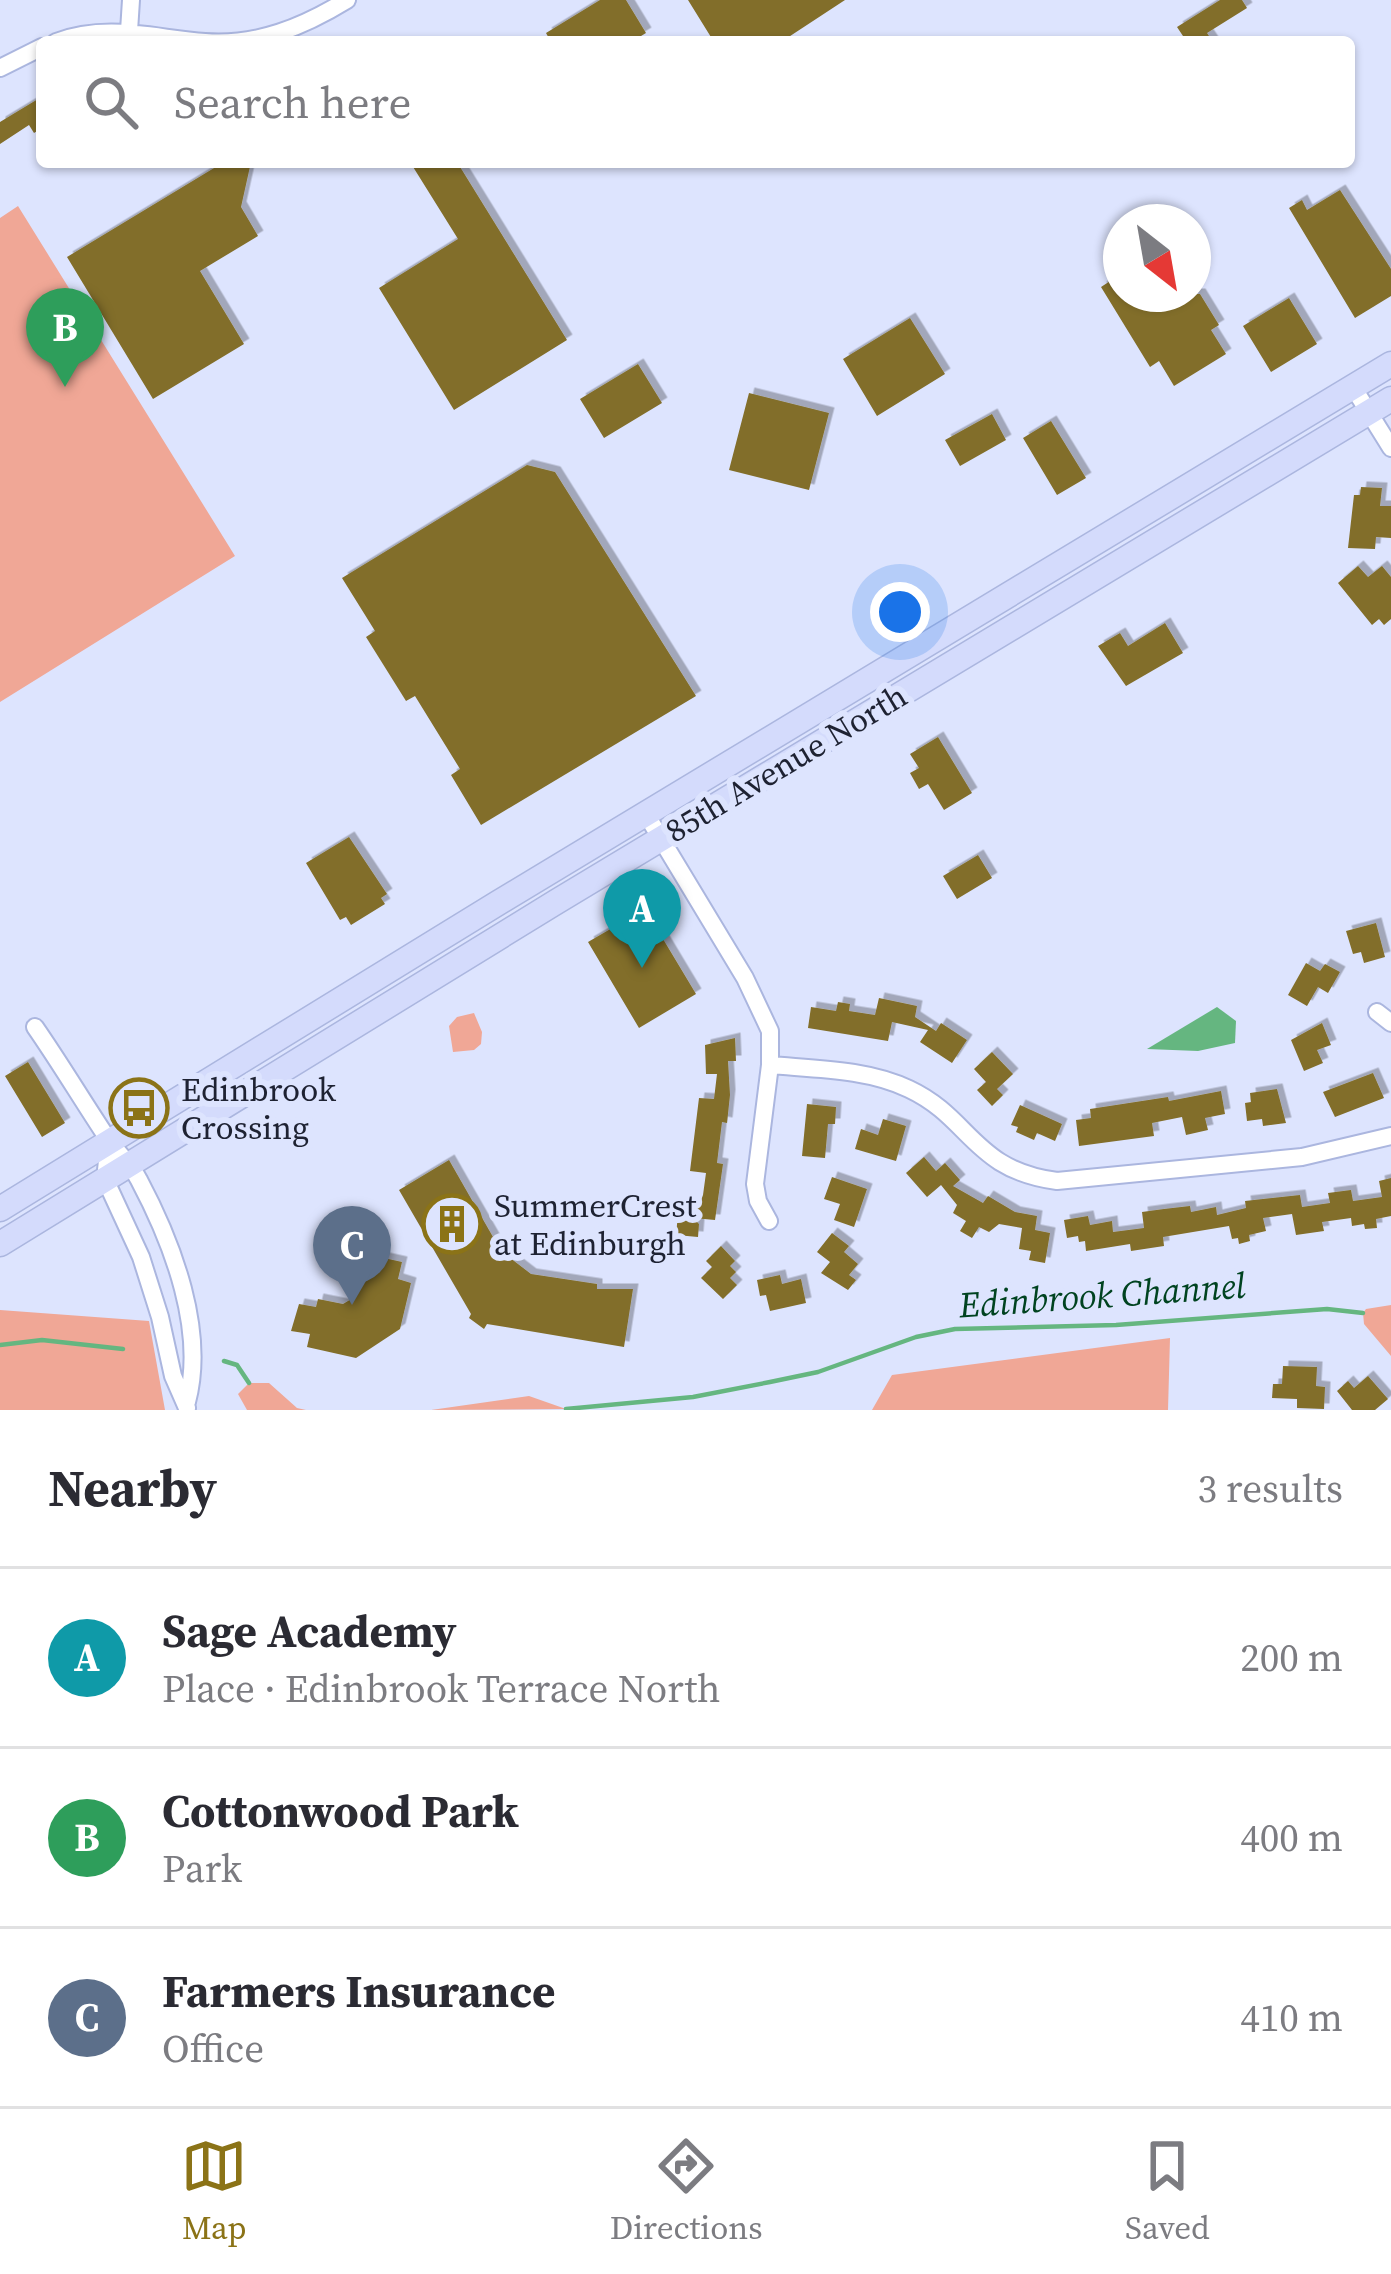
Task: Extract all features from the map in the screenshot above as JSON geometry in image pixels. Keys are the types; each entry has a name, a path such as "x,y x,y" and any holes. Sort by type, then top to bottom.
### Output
{"main road":[{"name":"85th Avenue North","path":"0,1209 1391,364"},
{"name":"85th Avenue North","path":"0,1244 1380,405"}],"street":[{"path":"129,31 130,0"},
{"path":"267,36 289,32 347,0"},
{"path":"79,36 129,31 163,36"},
{"path":"0,68 36,50"},
{"path":"1353,387 1380,405 1391,448"},
{"path":"646,814 770,1031 755,1184 769,1221"},
{"path":"35,1028 129,1165 167,1246 189,1321 194,1375 187,1406"},
{"path":"770,1065 867,1076 911,1089 998,1162 1032,1178 1057,1181 1302,1157 1391,1136"},
{"path":"110,1142 105,1178 140,1257 173,1376 187,1406"},
{"path":"140,1257 167,1246"}],"shaded area":[{"path":"18,206 235,556 0,702 0,218"},
{"path":"1217,1007 1236,1021 1235,1043 1198,1051 1147,1049"},
{"path":"474,1013 482,1032 481,1044 474,1050 453,1052 449,1026 457,1017"},
{"path":"1391,1305 1391,1356 1364,1324 1363,1313"},
{"path":"0,1310 149,1321 165,1410 0,1410"},
{"path":"1170,1338 1168,1410 872,1410 892,1375"},
{"path":"249,1383 269,1383 297,1408 306,1410 247,1410 238,1394"},
{"path":"529,1396 566,1409 431,1410"}],"building":[{"path":"600,0 626,0 646,33 548,36"},
{"path":"688,0 845,0 790,36 710,36"},
{"path":"1220,0 1242,0 1247,8 1207,33 1209,36 1183,36 1177,27"},
{"path":"36,100 34,133 29,125 0,144 0,122"},
{"path":"214,168 250,168 241,207 258,236 200,271 244,344 153,399 67,257"},
{"path":"414,168 461,168 567,340 454,410 379,288 458,239"},
{"path":"1340,190 1391,269 1391,296 1355,318 1289,208 1302,200 1307,210"},
{"path":"1289,298 1317,344 1271,372 1243,326"},
{"path":"1116,312 1211,312 1219,325 1211,330 1226,354 1174,386 1159,361 1150,367"},
{"path":"910,318 945,374 877,416 843,359"},
{"path":"638,364 662,403 604,438 580,399"},
{"path":"749,393 829,413 809,490 729,470"},
{"path":"992,414 1006,440 960,466 945,440"},
{"path":"1051,421 1086,478 1057,495 1023,438"},
{"path":"527,465 555,472 696,696 481,825 451,775 460,769 415,696 406,701 366,637 375,631 342,578"},
{"path":"1361,487 1382,488 1380,506 1391,506 1391,538 1376,537 1375,549 1348,548 1354,495 1360,495"},
{"path":"1358,566 1368,577 1382,566 1391,577 1391,619 1384,625 1379,619 1372,625 1338,583"},
{"path":"1165,623 1183,653 1126,686 1098,646 1120,633 1128,646"},
{"path":"938,737 972,793 944,810 928,784 919,789 910,773 919,768 910,754"},
{"path":"349,837 387,894 381,898 385,904 351,925 346,917 340,920 306,863"},
{"path":"978,855 992,878 957,899 943,876"},
{"path":"645,909 696,994 639,1028 588,942"},
{"path":"1376,923 1385,957 1364,963 1361,952 1353,954 1346,931"},
{"path":"1306,963 1320,971 1325,964 1340,972 1328,993 1318,987 1307,1006 1288,995"},
{"path":"879,998 917,1006 915,1017 936,1031 941,1023 967,1040 952,1063 920,1042 928,1030 892,1022 888,1041 808,1028 811,1007 836,1011 838,1002 850,1004 849,1011 875,1015"},
{"path":"1322,1023 1331,1045 1317,1050 1323,1063 1304,1071 1291,1040"},
{"path":"735,1038 736,1061 728,1061 730,1095 717,1163 723,1164 715,1220 693,1218 699,1224 698,1237 676,1235 679,1204 699,1206 703,1195 706,1173 690,1171 699,1098 714,1099 717,1074 706,1074 705,1045"},
{"path":"992,1052 1013,1074 997,1089 1003,1095 992,1106 977,1090 986,1082 974,1069"},
{"path":"28,1062 65,1123 42,1137 5,1076"},
{"path":"1373,1073 1384,1098 1335,1117 1323,1092"},
{"path":"1277,1089 1286,1123 1263,1126 1262,1119 1247,1121 1245,1103 1251,1102 1250,1093"},
{"path":"1221,1091 1225,1114 1205,1118 1208,1130 1186,1135 1182,1117 1152,1123 1154,1136 1079,1146 1076,1120 1091,1118 1090,1109"},
{"path":"807,1104 836,1107 835,1124 828,1124 825,1158 802,1156"},
{"path":"1020,1105 1062,1124 1055,1141 1037,1133 1034,1140 1016,1132 1018,1127 1011,1125"},
{"path":"883,1119 906,1126 896,1161 855,1149 861,1129 878,1135"},
{"path":"924,1157 936,1171 945,1163 960,1180 953,1186 983,1203 988,1196 1015,1212 1037,1216 1035,1230 1050,1233 1045,1263 1029,1260 1031,1251 1019,1249 1022,1228 999,1224 989,1232 979,1227 972,1238 960,1231 966,1221 953,1213 957,1205 941,1185 927,1197 906,1173"},
{"name":"SummerCrest at Edinburgh","path":"449,1160 501,1251 531,1274 597,1284 597,1289 633,1289 624,1347 487,1324 484,1329 469,1318 471,1314 399,1190"},
{"path":"832,1177 867,1189 854,1227 834,1220 840,1204 824,1199"},
{"path":"1391,1178 1391,1216 1376,1219 1377,1228 1352,1226 1351,1218 1322,1222 1324,1231 1296,1235 1292,1214 1263,1218 1266,1231 1249,1235 1250,1241 1239,1244 1238,1238 1232,1239 1229,1226 1163,1237 1164,1246 1131,1251 1130,1244 1086,1251 1085,1241 1079,1242 1078,1236 1067,1238 1064,1220 1088,1216 1090,1225 1112,1221 1113,1232 1144,1228 1142,1212 1164,1209 1190,1206 1191,1212 1216,1207 1217,1215 1246,1208 1245,1201 1300,1195 1302,1207 1330,1203 1328,1193 1351,1190 1353,1201 1382,1197 1379,1181"},
{"path":"832,1233 849,1246 844,1252 858,1264 849,1275 856,1280 848,1290 821,1273 830,1262 817,1252"},
{"path":"721,1246 735,1261 730,1266 736,1272 730,1278 737,1285 723,1299 701,1278 712,1267 706,1261"},
{"path":"375,1256 402,1262 398,1279 411,1283 400,1329 356,1358 307,1347 310,1334 291,1331 299,1304 316,1307 318,1299 343,1304 353,1298 361,1271 370,1273"},
{"path":"780,1275 782,1284 801,1279 806,1303 770,1311 757,1280"},
{"path":"1283,1366 1317,1367 1316,1386 1325,1387 1324,1409 1297,1408 1297,1399 1272,1398 1273,1384 1282,1384"},
{"path":"1368,1376 1388,1399 1375,1410 1352,1410 1337,1391 1348,1381 1354,1388"}],"waterway":[{"name":"Edinbrook Channel","path":"566,1409 693,1397 770,1382 818,1372 916,1337 955,1329 1116,1325 1327,1309 1363,1313"},
{"name":"Edinbrook Channel","path":"0,1345 42,1340 123,1349"},
{"name":"Edinbrook Channel","path":"224,1361 237,1365 249,1383"}],"place":[{"name":"Cottonwood Park","path":"65,387"},
{"name":"Sage Academy","path":"642,968"},
{"name":"Edinbrook Crossing","path":"139,1108"},
{"name":"SummerCrest at Edinburgh","path":"452,1224"},
{"name":"Farmers Insurance","path":"352,1305"}]}
